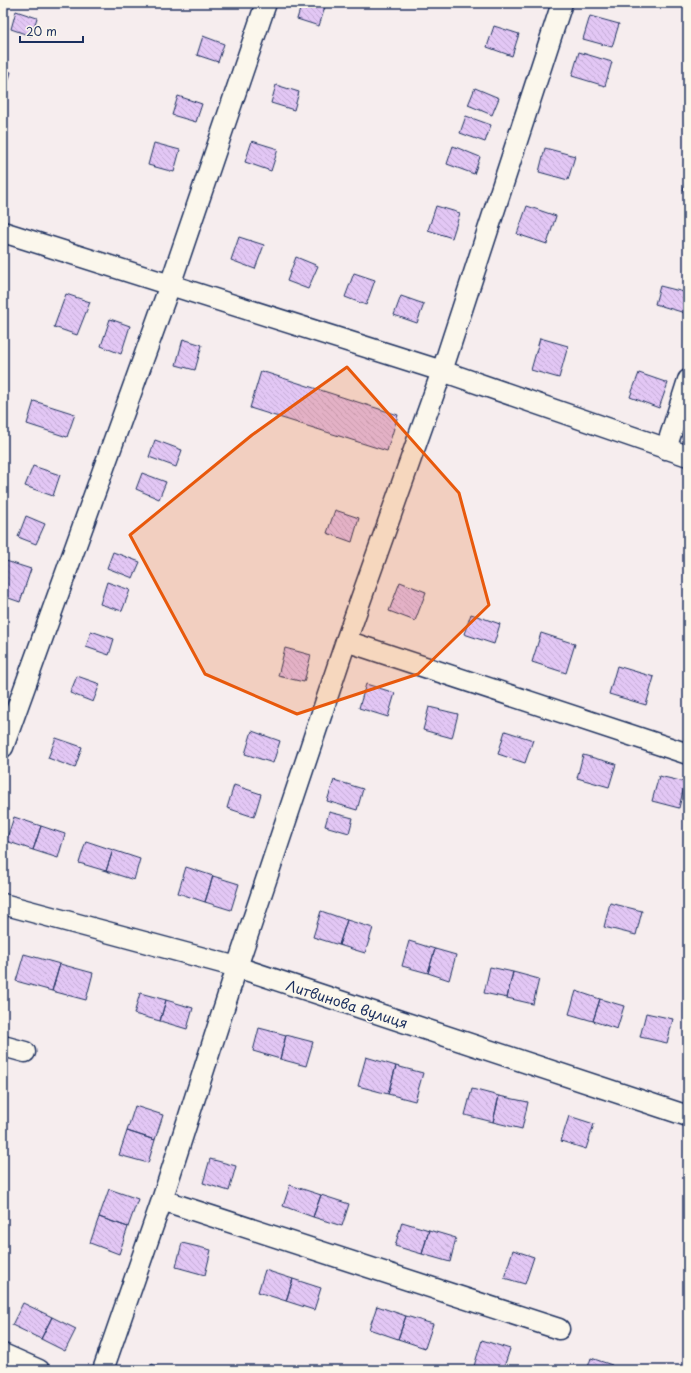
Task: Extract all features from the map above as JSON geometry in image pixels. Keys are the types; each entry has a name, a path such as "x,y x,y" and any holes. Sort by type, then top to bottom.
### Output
{"street":[{"path":"3,747 170,285 266,3"},
{"path":"104,1370 162,1200 237,967 346,641 442,371 562,3"},
{"path":"3,232 442,371 688,456"},
{"path":"666,449 688,380"},
{"path":"346,641 688,754"},
{"name":"Литвинова вулиця","path":"3,904 237,967 688,1116"},
{"path":"3,1046 25,1052"},
{"path":"162,1200 559,1329"},
{"path":"3,1354 39,1370"}],"highlighted area":[{"path":"347,367 459,493 489,605 418,674 297,714 205,674 130,535 252,435"}],"building":[{"path":"302,3 326,4 319,26 297,19"},
{"path":"16,11 37,18 31,36 11,29"},
{"path":"590,16 619,24 612,47 583,39"},
{"path":"494,26 519,34 512,56 487,47"},
{"path":"203,36 224,44 218,62 197,55"},
{"path":"579,52 612,62 605,86 572,76"},
{"path":"3,70 11,72 4,97 3,96"},
{"path":"276,85 299,92 294,110 271,103"},
{"path":"475,88 499,98 492,115 468,105"},
{"path":"178,96 202,104 196,122 172,115"},
{"path":"466,116 491,125 485,142 460,133"},
{"path":"252,141 278,149 271,171 245,162"},
{"path":"154,143 180,150 174,172 148,165"},
{"path":"453,146 480,157 474,174 447,164"},
{"path":"545,148 575,156 568,180 539,172"},
{"path":"688,177 688,191 683,190"},
{"path":"436,206 460,213 452,238 428,230"},
{"path":"527,206 556,216 547,244 517,234"},
{"path":"239,237 264,245 255,269 231,260"},
{"path":"296,257 318,266 308,289 287,281"},
{"path":"354,273 375,280 366,305 345,297"},
{"path":"660,286 688,293 688,303 685,313 655,304"},
{"path":"66,294 90,302 77,335 54,327"},
{"path":"401,296 424,304 417,323 394,315"},
{"path":"110,319 130,326 121,354 101,346"},
{"path":"540,338 568,346 559,378 531,370"},
{"path":"183,339 202,345 195,370 176,365"},
{"path":"261,371 398,415 387,451 250,408"},
{"path":"639,373 668,383 659,408 630,397"},
{"path":"34,401 75,414 67,437 27,424"},
{"path":"155,440 182,450 176,467 149,457"},
{"path":"33,466 60,475 53,496 25,486"},
{"path":"142,473 166,482 159,499 136,489"},
{"path":"335,510 359,518 352,542 327,533"},
{"path":"26,516 45,524 36,544 18,537"},
{"path":"113,552 140,562 133,578 107,568"},
{"path":"6,561 31,569 20,602 3,596 3,572"},
{"path":"107,582 130,590 122,611 100,604"},
{"path":"400,582 426,592 415,621 389,611"},
{"path":"471,614 500,624 494,644 464,634"},
{"path":"91,631 114,639 109,655 86,647"},
{"path":"541,633 575,644 566,673 532,662"},
{"path":"3,638 8,640 3,656"},
{"path":"285,648 311,655 304,682 278,676"},
{"path":"617,666 654,677 646,705 609,694"},
{"path":"77,676 100,684 93,702 70,693"},
{"path":"366,684 395,693 388,717 359,708"},
{"path":"429,707 458,714 452,738 423,730"},
{"path":"252,731 280,741 273,763 245,754"},
{"path":"505,731 533,740 525,763 498,754"},
{"path":"56,738 82,747 75,768 48,758"},
{"path":"583,755 616,764 609,787 577,778"},
{"path":"659,776 685,782 679,808 652,801"},
{"path":"334,780 363,789 357,810 327,801"},
{"path":"234,785 261,794 254,817 227,808"},
{"path":"329,812 353,818 349,833 325,826"},
{"path":"14,817 41,826 33,850 6,841"},
{"path":"41,826 65,834 58,858 33,850"},
{"path":"86,841 113,850 106,871 79,863"},
{"path":"113,850 140,859 134,880 106,871"},
{"path":"186,867 213,876 205,902 178,893"},
{"path":"213,876 239,884 231,910 205,902"},
{"path":"610,903 642,911 636,935 604,927"},
{"path":"321,911 347,920 339,945 313,937"},
{"path":"347,920 373,928 365,953 339,945"},
{"path":"409,941 435,949 428,973 402,966"},
{"path":"435,949 456,955 449,980 428,973"},
{"path":"24,954 60,964 52,991 16,981"},
{"path":"60,964 93,973 86,1000 52,991"},
{"path":"490,967 513,972 507,998 484,993"},
{"path":"513,972 539,979 533,1004 507,998"},
{"path":"576,991 600,999 593,1021 569,1014"},
{"path":"140,993 166,1000 160,1021 134,1014"},
{"path":"600,999 624,1006 617,1029 593,1021"},
{"path":"166,1000 193,1008 187,1029 160,1021"},
{"path":"646,1013 673,1019 667,1043 640,1037"},
{"path":"259,1028 286,1035 280,1059 253,1051"},
{"path":"286,1035 313,1042 306,1066 280,1059"},
{"path":"366,1057 396,1066 388,1094 358,1086"},
{"path":"396,1066 423,1073 415,1101 388,1094"},
{"path":"472,1089 499,1096 493,1122 465,1115"},
{"path":"499,1096 528,1102 522,1129 493,1122"},
{"path":"135,1106 163,1115 155,1140 127,1131"},
{"path":"569,1116 594,1124 586,1149 561,1141"},
{"path":"127,1131 155,1140 148,1163 119,1155"},
{"path":"210,1159 236,1166 229,1191 203,1183"},
{"path":"290,1185 321,1195 313,1217 283,1206"},
{"path":"109,1189 138,1199 128,1227 99,1217"},
{"path":"321,1195 349,1204 342,1226 313,1217"},
{"path":"99,1217 128,1227 119,1254 90,1243"},
{"path":"402,1222 429,1230 422,1254 395,1246"},
{"path":"429,1230 456,1238 450,1262 422,1254"},
{"path":"182,1243 211,1250 205,1275 176,1267"},
{"path":"513,1250 534,1257 525,1284 504,1278"},
{"path":"265,1270 293,1279 286,1301 258,1292"},
{"path":"293,1279 321,1288 314,1310 286,1301"},
{"path":"23,1303 52,1317 41,1339 12,1325"},
{"path":"377,1306 406,1316 398,1339 369,1329"},
{"path":"406,1316 433,1324 425,1348 398,1339"},
{"path":"52,1317 76,1329 65,1351 41,1339"},
{"path":"482,1340 510,1349 503,1370 486,1370 474,1366"},
{"path":"591,1358 612,1365 610,1370 587,1370"},
{"path":"152,1364 164,1370 149,1370"}]}
